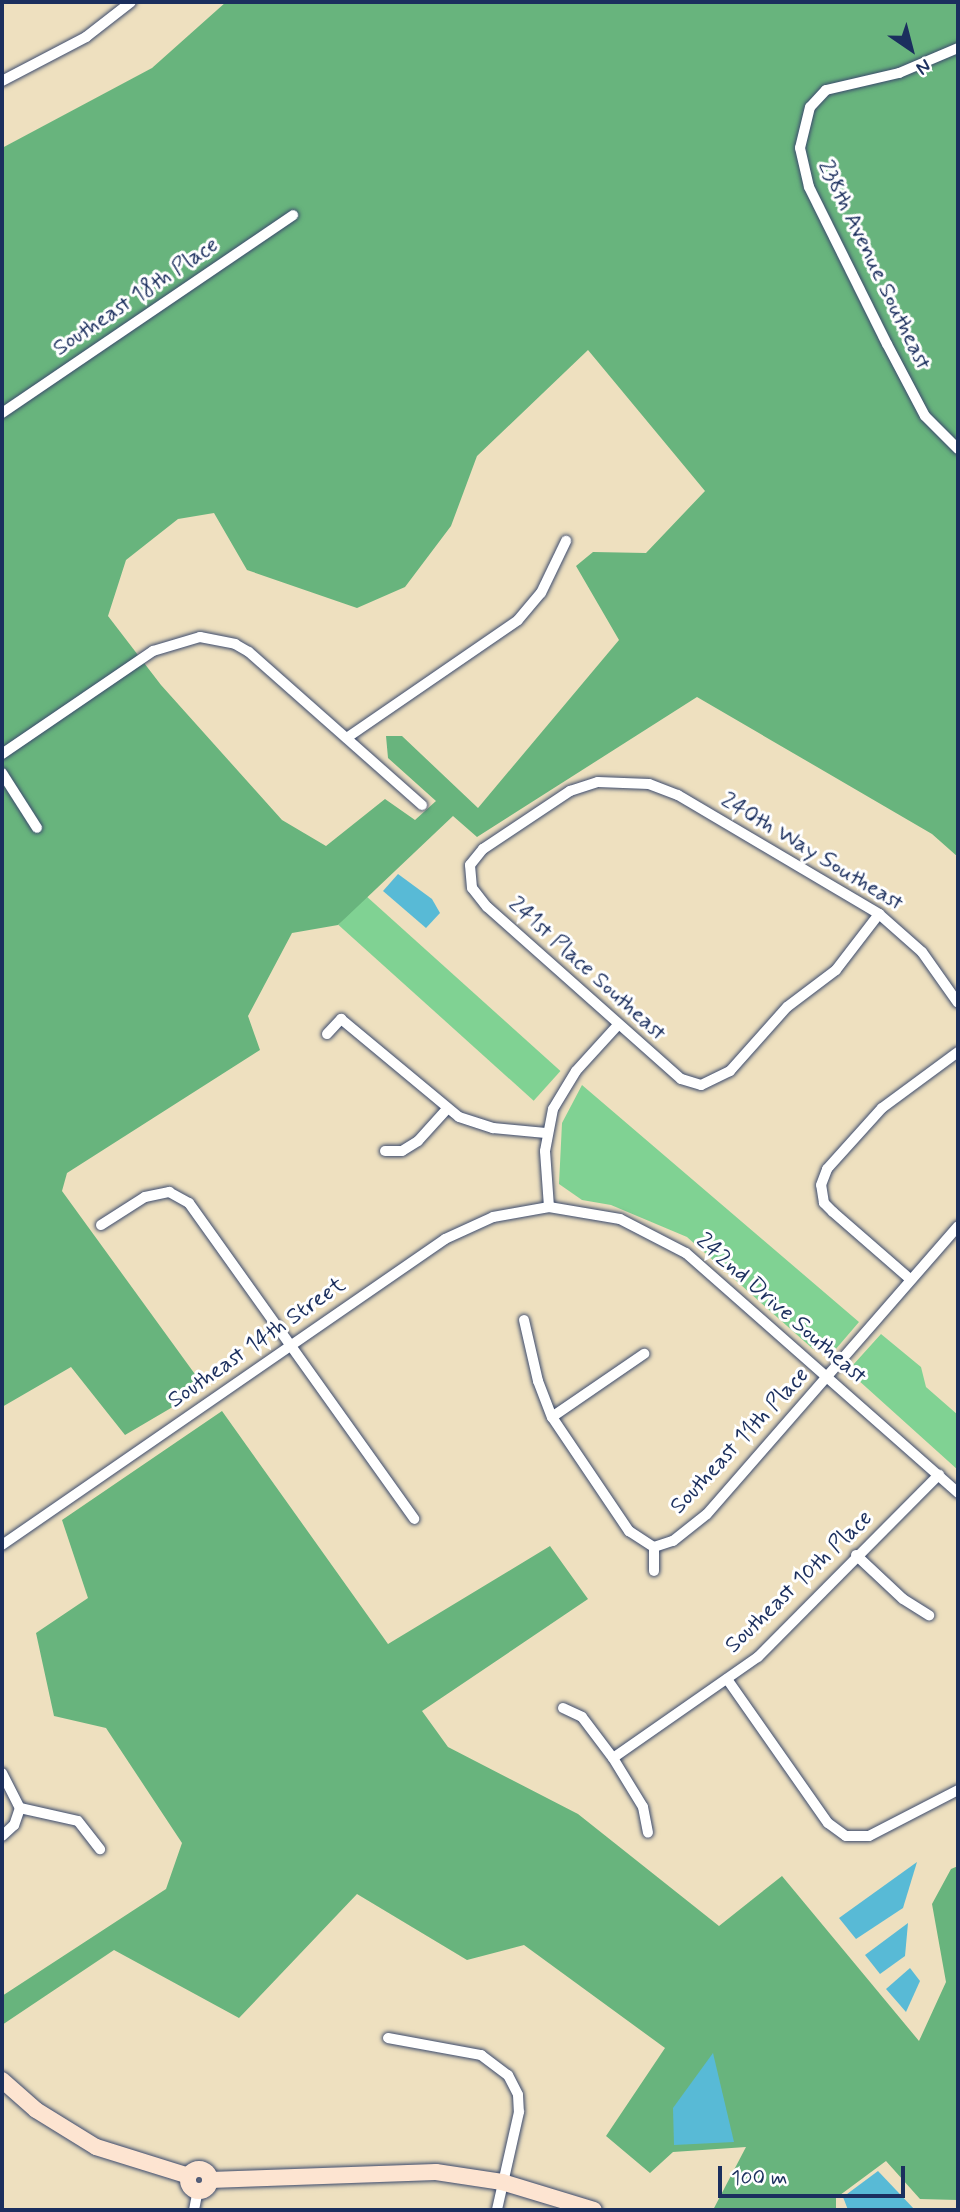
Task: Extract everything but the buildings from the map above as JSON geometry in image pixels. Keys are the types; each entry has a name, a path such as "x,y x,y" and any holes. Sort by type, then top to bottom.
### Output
{"street":[{"path":"2,81 86,37 131,2"},
{"name":"238th Avenue Southeast","path":"958,48 899,73 826,90 810,107 803,124 803,172 925,416 958,449"},
{"name":"Southeast 18th Place","path":"2,413 293,215"},
{"path":"348,737 518,620 541,593 566,541"},
{"path":"2,754 153,651 187,639 218,640 249,652 422,805"},
{"path":"2,773 37,828"},
{"name":"240th Way Southeast","path":"475,855 570,791 616,780 649,783 671,792 879,914 922,952 958,1003"},
{"name":"241st Place Southeast","path":"475,855 469,875 478,897 618,1026 681,1079 711,1084 730,1071 787,1007 836,970 879,914"},
{"path":"327,1034 341,1019 446,1110 478,1125 546,1133"},
{"path":"549,1208 546,1133 565,1087 618,1026"},
{"path":"910,1279 833,1212 822,1193 827,1169 882,1108 958,1052"},
{"path":"386,1151 402,1151 418,1141 446,1110"},
{"path":"101,1225 145,1197 178,1195 199,1215 414,1519"},
{"name":"Southeast 14th Street","path":"2,1545 291,1345 466,1228 493,1217 549,1208"},
{"name":"242nd Drive Southeast","path":"549,1208 620,1219 669,1242 958,1493"},
{"name":"Southeast 11th Place","path":"654,1547 673,1541 707,1514 958,1226"},
{"path":"524,1320 538,1381 552,1417 629,1531 654,1547 654,1571"},
{"path":"552,1417 644,1354"},
{"name":"Southeast 10th Place","path":"613,1758 727,1679 782,1635 856,1555 939,1475"},
{"path":"856,1555 903,1600 929,1615"},
{"path":"727,1679 828,1823 846,1836 869,1836 958,1790"},
{"path":"563,1708 582,1717 613,1758 643,1807 648,1833"},
{"path":"2,1773 20,1808 14,1825 2,1836"},
{"path":"20,1808 78,1821 100,1849"},
{"path":"388,2038 481,2055 508,2075 517,2095 519,2112 497,2210"},
{"path":"2,2080 36,2110 96,2147 189,2176 203,2170 204,2185 194,2210"},
{"path":"204,2185 379,2172 436,2172 502,2182 594,2210"}],"green space":[{"path":"226,2 958,2 958,857 932,834 697,697 477,837 453,816 338,925 292,933 248,1016 260,1050 67,1173 62,1191 205,1388 125,1435 71,1367 2,1407 2,148 152,68","holes":["588,350 705,491 646,553 593,552 576,566 619,640 478,808 402,736 386,736 388,758 436,801 415,820 385,799 326,846 282,820 161,685 108,616 126,560 178,519 214,513 247,570 357,608 405,587 451,526 477,456"]},
{"path":"365,895 560,1071 534,1101 338,925"},
{"path":"582,1085 859,1322 835,1350 813,1349 687,1237 611,1205 582,1200 559,1184 562,1123"},
{"path":"881,1334 921,1367 926,1387 958,1415 958,1470 857,1379 853,1365"},
{"path":"222,1411 388,1644 550,1546 588,1599 422,1711 448,1747 578,1814 719,1926 782,1876 919,2041 946,1982 932,1904 951,1869 958,1866 958,2200 920,2199 886,2161 836,2198 836,2210 713,2210 746,2147 673,2152 650,2173 606,2136 665,2048 524,1945 467,1960 357,1894 239,2018 114,1950 2,2025 2,1996 166,1889 182,1843 106,1728 54,1716 36,1633 88,1598 62,1520"}],"water":[{"path":"398,874 432,899 440,913 426,928 383,891"},
{"path":"917,1862 903,1908 856,1939 839,1918"},
{"path":"908,1923 905,1956 880,1974 865,1955"},
{"path":"910,1968 920,1981 906,2012 886,1989"},
{"path":"713,2053 734,2142 674,2145 673,2108"},
{"path":"878,2171 915,2210 848,2210 843,2197"}]}
